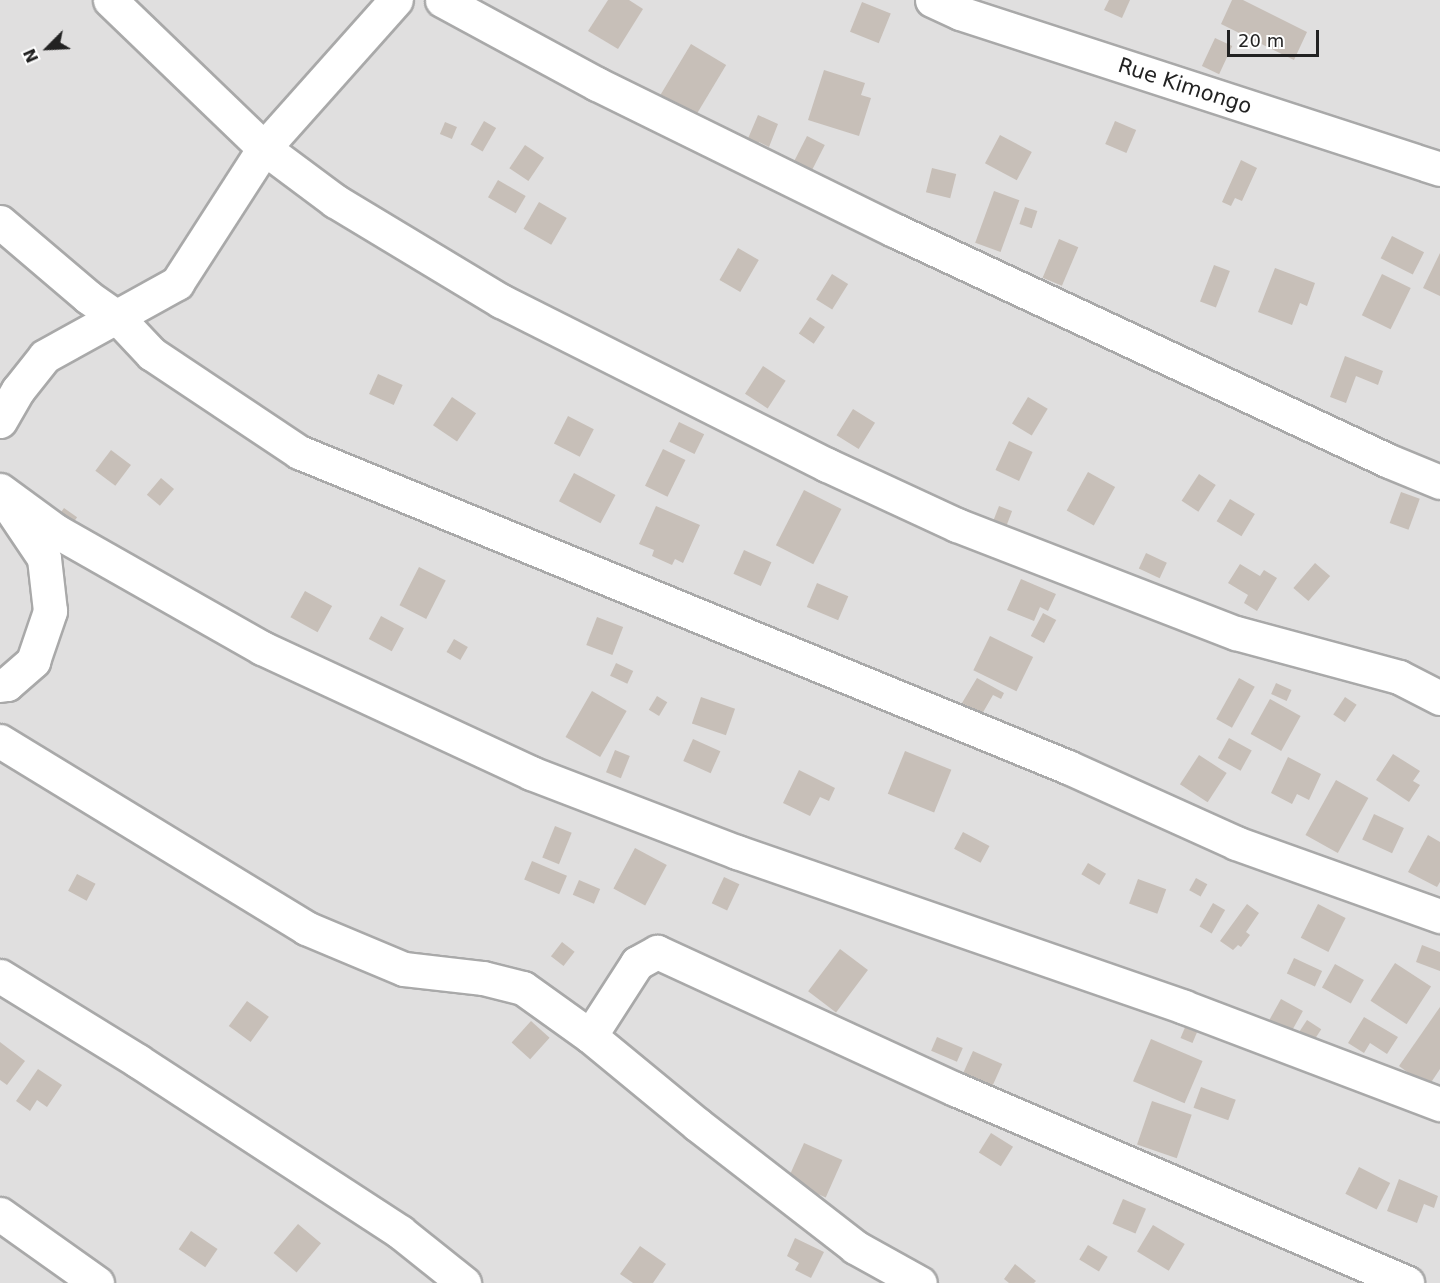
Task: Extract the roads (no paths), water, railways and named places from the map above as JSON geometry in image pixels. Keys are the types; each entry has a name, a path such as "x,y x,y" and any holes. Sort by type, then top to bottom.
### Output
{"street":[{"path":"110,0 264,148 335,201 501,301 838,470 957,525 1236,633 1399,677 1440,698"},
{"path":"0,421 18,390 45,356 177,283 264,148 396,0"},
{"path":"442,0 597,84 894,230 1389,461 1440,482"},
{"name":"Rue Kimongo","path":"932,0 960,13 1440,169"},
{"path":"0,222 88,297 117,317 152,354 299,452 666,600 1068,767 1236,843 1440,916"},
{"path":"0,491 44,558 50,611 33,661 8,684 0,685"},
{"path":"0,491 56,531 262,648 531,773 737,852 1184,1007 1440,1104"},
{"path":"0,741 306,928 404,969 483,978 523,988 590,1036 698,1125 855,1247 920,1283"},
{"path":"590,1036 637,963 657,952 955,1089 1407,1283"},
{"path":"0,976 138,1061 400,1232 464,1283"},
{"path":"0,1214 97,1283"}]}
